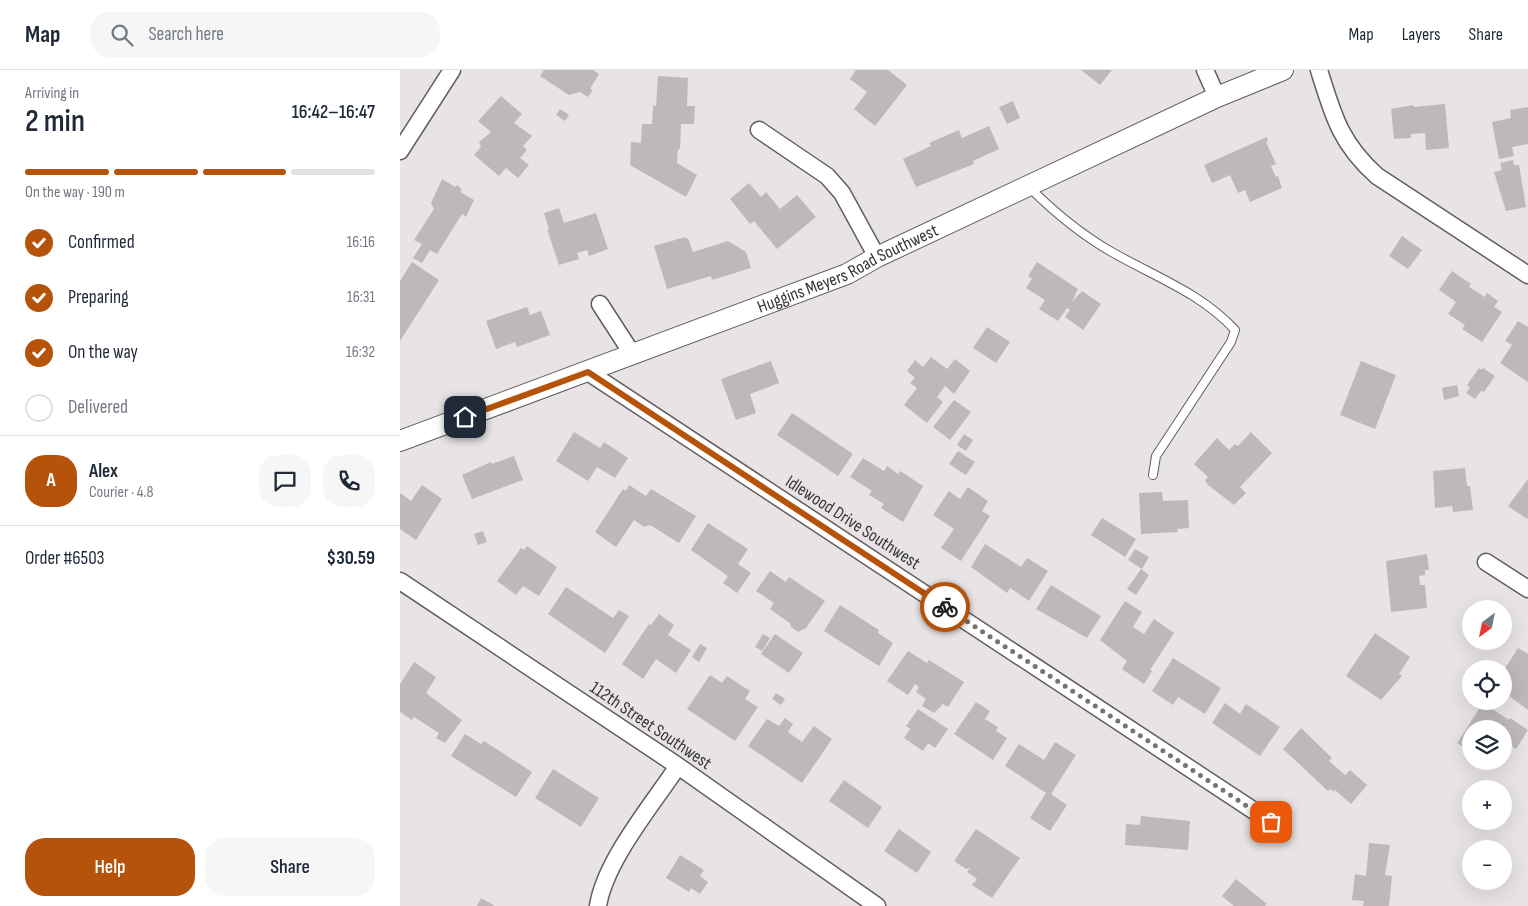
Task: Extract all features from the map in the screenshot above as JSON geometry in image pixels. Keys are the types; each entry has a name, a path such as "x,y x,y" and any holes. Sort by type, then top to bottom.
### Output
{"street":[{"path":"400,151 452,70"},
{"path":"1205,70 1217,97"},
{"name":"Huggins Meyers Road Southwest","path":"400,440 588,372 631,352 847,274 877,257 1217,97 1283,70"},
{"path":"1319,70 1335,120 1346,143 1361,162 1377,176 1528,275"},
{"path":"758,130 827,176 842,193 877,257"},
{"path":"600,304 631,352"},
{"name":"Idlewood Drive Southwest","path":"588,372 1271,822"},
{"path":"1486,562 1528,590"},
{"name":"112th Street Southwest","path":"400,581 678,766 877,906"},
{"path":"598,906 603,886 615,861 678,766"}],"lane":[{"path":"1028,186 1055,213 1083,234 1198,298 1224,318 1235,330 1231,342 1156,456 1153,475"}],"building":[{"path":"544,70 593,70 599,74 590,89 593,90 588,97 580,92 569,95 540,76"},
{"path":"856,70 888,70 907,85 875,126 854,109 867,92 850,79"},
{"path":"1081,70 1112,70 1100,85"},
{"path":"658,76 688,78 687,106 695,106 694,124 681,124 680,149 678,149 677,163 697,175 686,197 630,165 631,142 641,143 642,124 652,124 653,105 656,106"},
{"path":"501,96 522,114 514,123 532,136 523,146 527,150 520,158 529,165 518,178 506,168 499,176 474,155 481,147 479,142 491,132 478,121"},
{"path":"1013,101 1020,118 1007,124 999,107"},
{"path":"1445,104 1449,148 1426,150 1425,133 1411,134 1411,138 1394,139 1391,109 1413,105 1414,107"},
{"path":"1528,107 1528,144 1512,147 1514,156 1499,159 1492,122 1511,118 1510,110"},
{"path":"560,109 569,115 565,121 556,115"},
{"path":"989,126 999,149 973,161 974,164 916,187 903,159 931,146 929,143 959,130 962,138"},
{"path":"1267,137 1268,141 1266,142 1276,164 1271,166 1276,177 1278,176 1282,188 1250,202 1245,190 1238,193 1230,175 1212,183 1204,165"},
{"path":"1513,160 1514,165 1519,165 1526,207 1506,211 1494,172 1502,170 1500,163"},
{"path":"442,179 455,187 457,185 462,189 460,192 474,200 466,217 462,214 437,254 430,250 422,263 413,258 422,244 414,240 434,209 431,203"},
{"path":"749,183 761,197 766,192 780,209 797,195 816,217 777,249 754,221 750,224 730,199"},
{"path":"559,208 564,223 596,213 608,249 589,256 587,250 577,253 579,259 559,265 547,229 549,229 544,213"},
{"path":"1402,236 1422,250 1408,269 1389,256"},
{"path":"685,237 685,239 688,238 693,252 728,241 746,252 751,268 712,280 711,276 667,289 654,246"},
{"path":"412,262 439,280 400,341 400,281"},
{"path":"1037,262 1078,289 1072,302 1082,291 1101,304 1083,330 1065,317 1070,310 1067,308 1058,321 1039,309 1045,300 1026,288 1032,279 1028,276"},
{"path":"1452,271 1471,284 1469,287 1485,297 1487,293 1498,301 1494,307 1502,312 1482,342 1462,329 1465,325 1448,314 1456,302 1439,290"},
{"path":"527,307 530,315 541,311 550,335 517,347 515,342 496,349 486,321"},
{"path":"1518,321 1528,327 1528,382 1500,363 1512,345 1505,341"},
{"path":"987,327 1010,342 996,363 973,348"},
{"path":"931,357 947,369 955,359 970,371 954,394 945,386 937,397 943,402 927,423 904,405 917,388 910,383 915,378 907,371 915,360 923,367"},
{"path":"771,361 779,383 750,394 756,413 736,420 721,379"},
{"path":"1361,361 1396,375 1375,429 1340,415"},
{"path":"1479,368 1481,370 1483,368 1495,376 1484,392 1481,391 1475,399 1466,393 1470,388 1467,385"},
{"path":"1457,385 1459,396 1444,400 1442,388"},
{"path":"954,400 971,412 950,440 933,427"},
{"path":"792,413 853,454 838,476 777,435"},
{"path":"574,432 600,448 604,442 628,458 615,478 597,467 588,481 556,461"},
{"path":"1251,432 1272,453 1240,487 1246,493 1234,505 1208,485 1205,480 1208,477 1194,464 1217,438 1229,450 1235,444 1238,446"},
{"path":"964,434 973,440 966,451 957,445"},
{"path":"958,451 975,462 966,475 949,464"},
{"path":"514,456 523,480 472,499 462,475 491,462 492,464"},
{"path":"863,458 884,471 887,466 898,474 900,471 923,486 903,522 881,508 884,504 869,495 872,491 850,477"},
{"path":"1465,468 1467,486 1470,486 1473,510 1453,512 1452,506 1435,508 1433,471"},
{"path":"1528,479 1528,517 1527,519 1508,506"},
{"path":"422,485 442,499 416,540 400,529 400,493 411,501"},
{"path":"629,485 646,496 651,489 696,516 679,543 650,525 644,527 634,520 616,547 595,532 623,489 626,491"},
{"path":"968,487 988,501 982,511 990,516 961,561 941,548 954,529 933,515 949,491 960,499"},
{"path":"1162,492 1163,501 1188,500 1189,528 1177,529 1178,532 1141,534 1139,493"},
{"path":"1102,518 1136,539 1125,557 1091,535"},
{"path":"708,523 748,549 738,564 751,573 737,593 723,583 728,576 691,550"},
{"path":"483,531 487,542 478,545 474,534"},
{"path":"985,544 1021,567 1027,558 1048,571 1029,601 1010,588 1007,593 971,567"},
{"path":"527,546 557,567 539,596 523,586 516,595 497,581 521,548 524,550"},
{"path":"1135,549 1149,557 1142,569 1128,560"},
{"path":"1427,554 1429,570 1425,570 1425,575 1419,576 1420,585 1425,585 1427,608 1391,612 1386,561"},
{"path":"1141,569 1149,575 1136,595 1127,589"},
{"path":"770,571 786,582 789,577 825,601 806,628 798,632 790,626 791,624 770,609 774,603 756,591"},
{"path":"1051,585 1101,616 1087,638 1036,609"},
{"path":"566,587 613,618 619,610 629,616 605,653 548,614"},
{"path":"1125,601 1142,612 1133,627 1144,634 1154,619 1174,633 1150,670 1152,671 1144,684 1122,669 1127,661 1100,640"},
{"path":"840,605 879,630 878,633 893,643 879,666 824,631"},
{"path":"659,614 674,625 668,635 691,650 676,673 656,659 643,679 622,664 649,624 651,625"},
{"path":"1375,633 1410,657 1399,674 1402,676 1381,700 1346,676"},
{"path":"763,634 770,638 762,651 755,647"},
{"path":"775,634 803,653 789,673 761,654"},
{"path":"700,644 707,648 699,662 692,657"},
{"path":"1518,648 1528,654 1528,710 1512,698 1512,660 1510,660"},
{"path":"908,651 927,663 929,660 964,682 948,707 943,704 934,713 922,706 926,699 916,692 919,687 915,684 908,695 887,681"},
{"path":"1173,658 1221,688 1205,714 1178,697 1173,705 1152,691"},
{"path":"414,662 436,677 426,693 462,720 445,743 436,738 439,733 414,717 412,720 400,712 400,684"},
{"path":"710,675 722,683 727,676 750,691 745,699 758,707 735,741 687,709"},
{"path":"776,693 785,699 781,705 772,699"},
{"path":"976,702 990,711 985,719 998,727 996,731 1007,738 993,760 954,734"},
{"path":"1225,703 1240,714 1246,704 1280,727 1260,756 1212,723"},
{"path":"918,709 948,729 935,748 928,743 923,751 904,738 910,729 906,726"},
{"path":"1478,710 1494,710 1509,720 1472,720"},
{"path":"785,718 793,724 788,732 802,742 814,726 832,739 802,783 748,746 767,719 779,726"},
{"path":"1510,718 1528,730 1516,749 1512,746 1512,720 1509,720"},
{"path":"1301,728 1332,758 1329,761 1345,775 1350,770 1367,785 1351,804 1335,790 1334,792 1330,789 1328,791 1283,749"},
{"path":"465,734 481,744 484,741 532,772 516,797 451,756"},
{"path":"1462,735 1462,746 1457,743"},
{"path":"1055,742 1076,755 1051,794 1067,805 1050,831 1030,818 1046,793 1005,766 1019,744 1044,760"},
{"path":"553,769 599,798 581,827 535,798"},
{"path":"844,780 882,807 868,828 829,801"},
{"path":"1141,816 1190,821 1188,850 1125,845 1126,824 1140,825"},
{"path":"899,829 931,852 917,873 884,851"},
{"path":"976,829 1020,858 992,898 972,885 977,879 967,872 970,868 966,869 954,861"},
{"path":"1369,843 1390,845 1385,875 1392,876 1389,906 1363,906 1364,901 1352,900 1355,874 1366,876"},
{"path":"680,855 704,870 700,876 708,882 700,894 691,888 689,892 666,878"},
{"path":"1236,879 1267,904 1265,906 1234,906 1222,896"},
{"path":"481,898 495,906 477,906"}],"way so far":[{"path":"945,607 1271,822"}],"route":[{"path":"465,417 588,372 945,607"}]}
